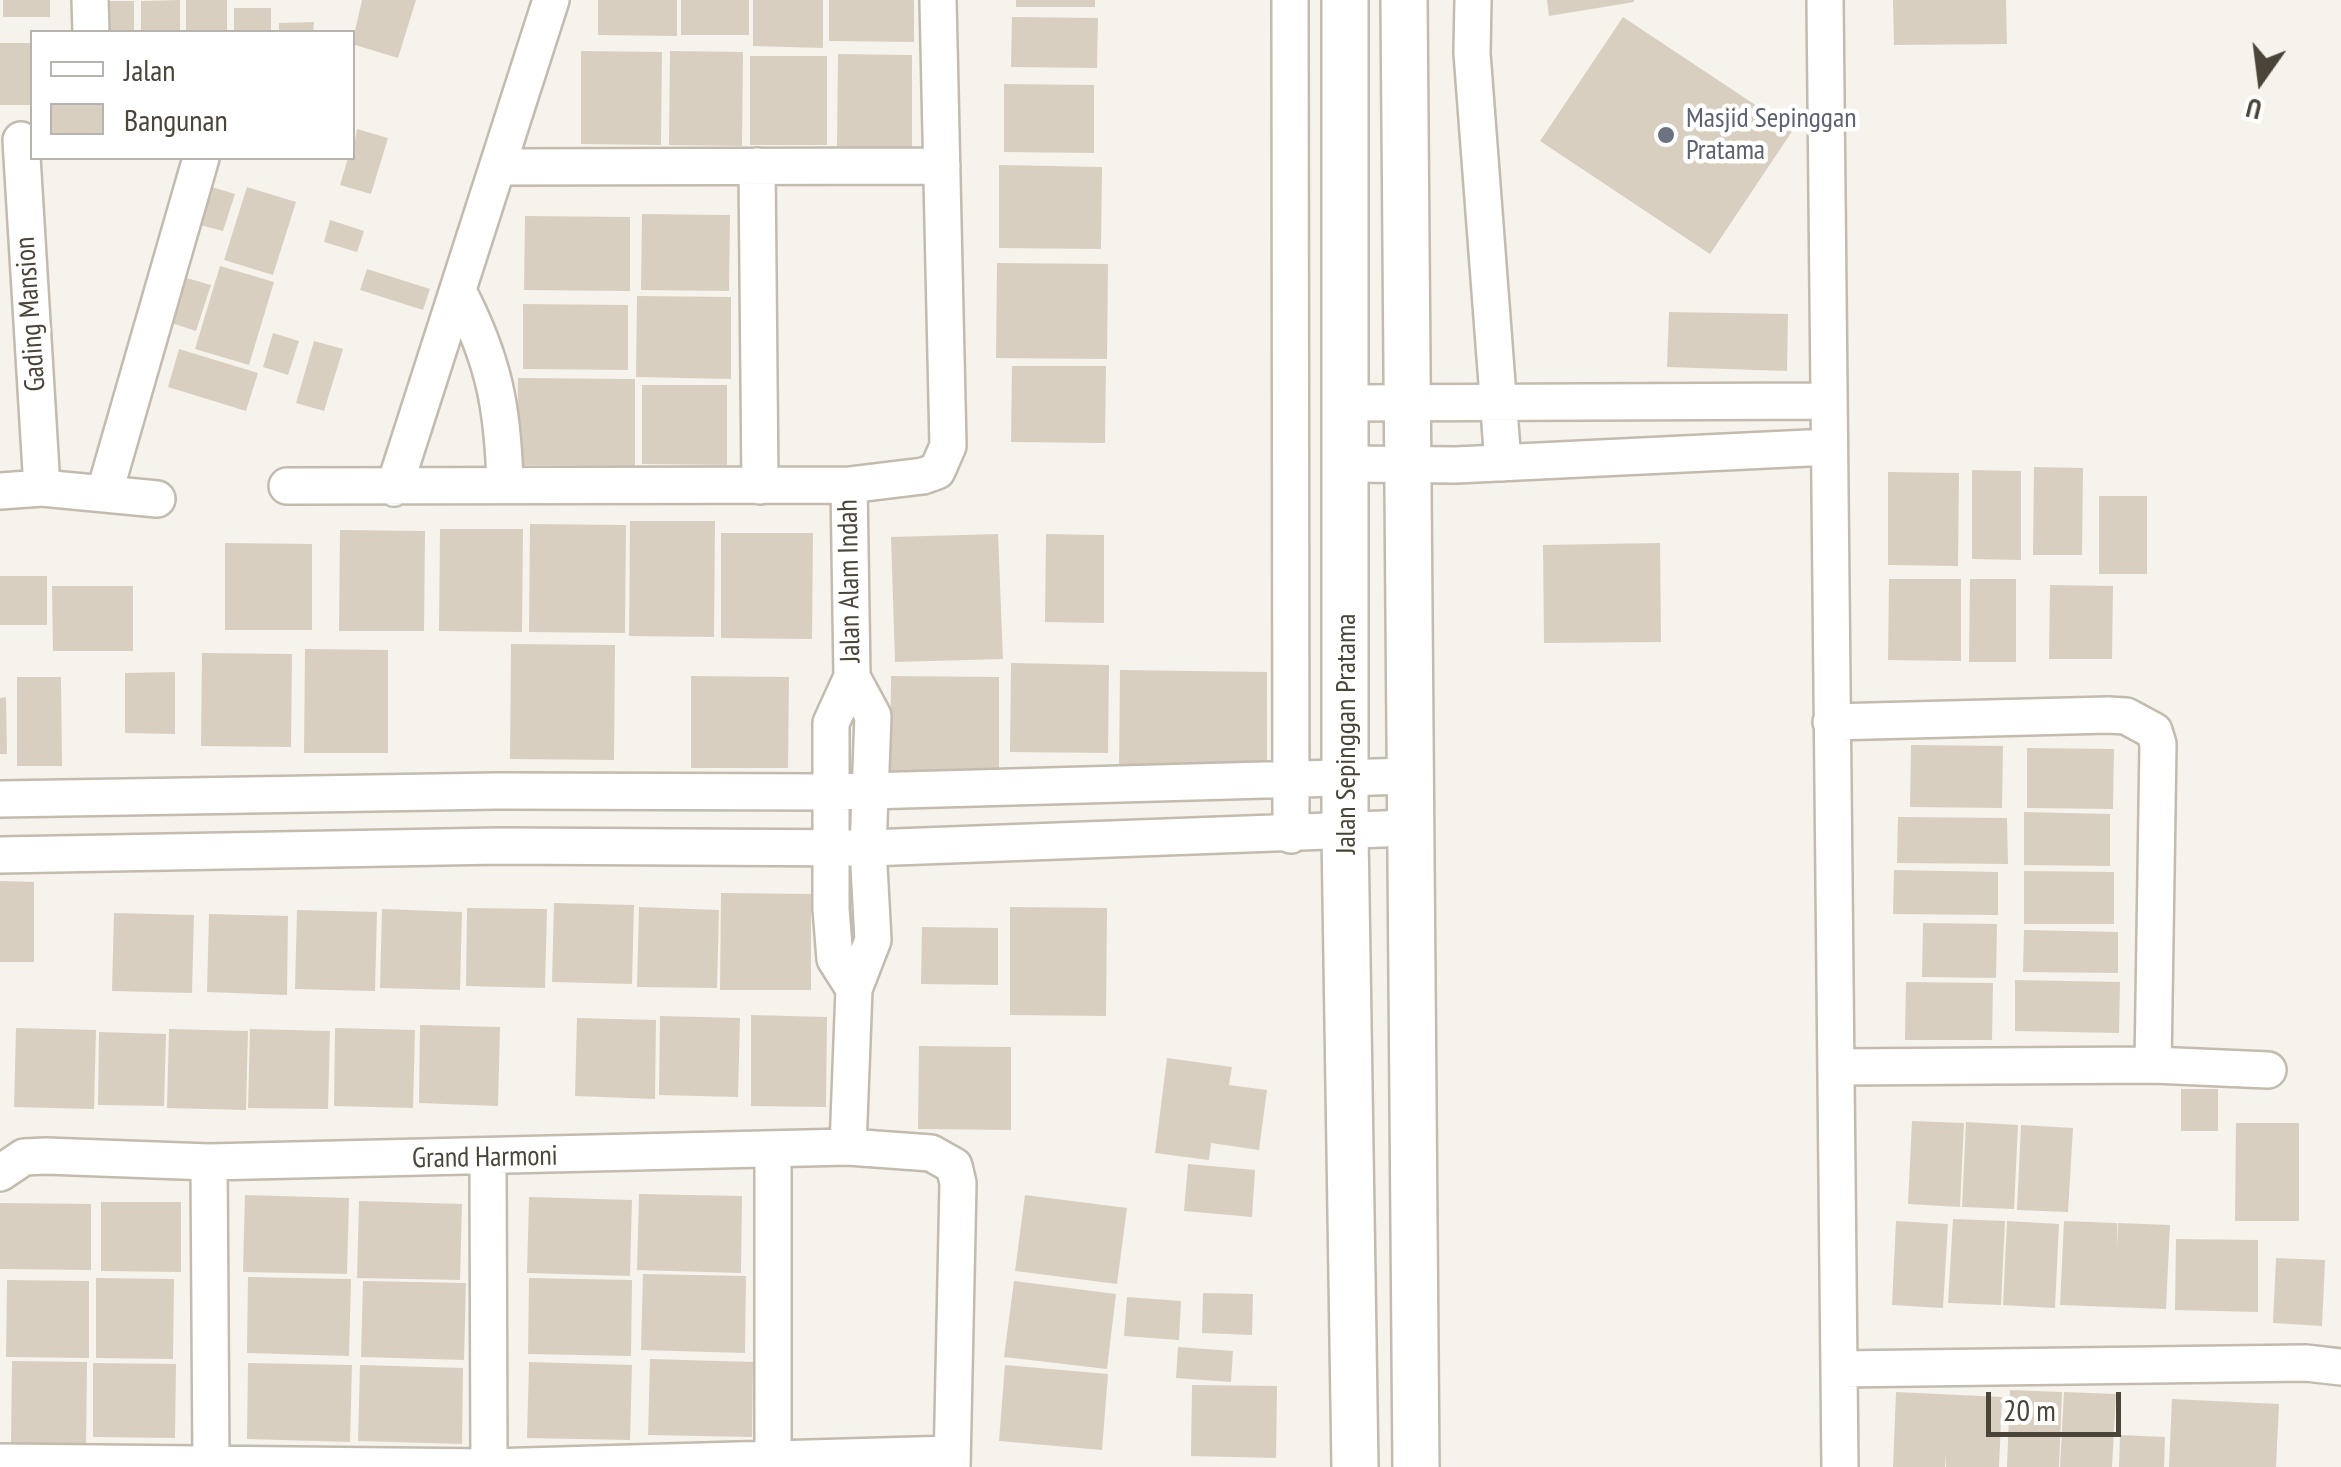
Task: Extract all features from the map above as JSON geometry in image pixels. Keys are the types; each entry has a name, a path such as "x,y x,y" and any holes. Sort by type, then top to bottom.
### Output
{"street":[{"path":"90,0 91,30"},
{"path":"394,488 550,0"},
{"path":"288,486 848,485 923,476 944,462 948,431 938,0"},
{"path":"1290,0 1291,835"},
{"name":"Jalan Sepinggan Pratama","path":"1346,0 1345,833 1355,1467"},
{"path":"1404,0 1411,404 1409,828 1416,1467"},
{"path":"1473,0 1472,53 1503,463"},
{"path":"1825,0 1840,1467"},
{"name":"Gading Mansion","path":"18,140 42,488"},
{"path":"105,491 200,160"},
{"path":"758,166 760,486"},
{"path":"499,167 942,166"},
{"path":"458,292 491,362 503,412 506,485"},
{"path":"1347,403 1829,401"},
{"path":"1347,464 1503,463 1829,447"},
{"name":"Jalan Alam Indah","path":"848,485 852,677"},
{"path":"0,491 105,491 157,499"},
{"path":"848,1147 854,989 872,949 868,848 873,716 852,677"},
{"path":"852,677 832,717 831,846 833,950 854,989"},
{"path":"1832,722 2108,715 2126,716 2154,731 2158,744 2153,1065"},
{"path":"0,799 496,790 831,792 1410,776"},
{"path":"66,798 68,851"},
{"path":"0,855 68,851 868,848 1409,828"},
{"path":"1836,1067 2153,1065 2268,1070"},
{"name":"Grand Harmoni","path":"0,1172 24,1157 46,1156 209,1162 848,1147 931,1153 954,1166 958,1184 952,1461"},
{"path":"773,1151 774,1458"},
{"path":"488,1158 490,1467"},
{"path":"209,1162 212,1466"},
{"path":"1839,1369 2306,1363 2341,1367"},
{"path":"0,1462 490,1467 774,1458 952,1461"}],"building":[{"path":"3,0 50,0 50,17 3,17"},
{"path":"180,0 180,30 141,30 141,1"},
{"path":"186,0 227,0 227,30 186,30"},
{"path":"362,0 416,0 398,58 355,45"},
{"path":"598,0 677,0 677,36 598,35"},
{"path":"681,0 749,0 749,35 681,35"},
{"path":"753,0 823,0 823,48 753,46"},
{"path":"829,0 914,0 914,42 829,41"},
{"path":"1016,0 1095,0 1095,7 1016,7"},
{"path":"1547,0 1634,0 1634,2 1549,16"},
{"path":"1893,0 2006,0 2007,44 1894,45"},
{"path":"97,1 134,1 134,30 98,30"},
{"path":"234,8 271,8 271,30 234,30"},
{"path":"1012,17 1098,18 1097,68 1011,67"},
{"name":"Masjid Sepinggan Pratama","path":"1623,17 1793,130 1710,254 1540,141"},
{"path":"314,22 313,30 279,30 279,23"},
{"path":"0,43 30,43 30,105 0,105"},
{"path":"581,51 662,52 661,145 581,144"},
{"path":"670,51 743,52 742,146 669,145"},
{"path":"838,54 912,55 912,148 837,148"},
{"path":"750,56 827,56 827,145 750,145"},
{"path":"1004,84 1094,85 1094,153 1004,152"},
{"path":"357,129 388,138 371,194 340,185 347,160 355,160"},
{"path":"999,165 1102,167 1101,249 999,248"},
{"path":"212,187 235,194 223,231 200,225"},
{"path":"247,187 296,202 273,275 224,260"},
{"path":"642,214 730,215 729,291 641,290"},
{"path":"525,216 630,217 630,291 524,290"},
{"path":"330,220 364,231 357,252 324,242"},
{"path":"997,263 1108,264 1107,359 996,358"},
{"path":"220,266 274,282 249,365 195,349"},
{"path":"367,269 430,289 423,310 360,290"},
{"path":"176,275 211,285 196,331 162,320"},
{"path":"637,296 731,297 731,379 636,377"},
{"path":"523,304 628,305 628,370 523,369"},
{"path":"1669,312 1788,314 1787,371 1667,367"},
{"path":"273,333 299,341 288,375 263,367"},
{"path":"314,341 343,349 324,411 296,403"},
{"path":"179,349 258,373 246,411 168,387"},
{"path":"1012,366 1106,366 1105,443 1011,442"},
{"path":"518,378 635,379 635,466 517,465"},
{"path":"642,385 727,385 727,465 642,464"},
{"path":"2034,467 2083,468 2082,555 2033,555"},
{"path":"1972,470 2021,471 2021,560 1972,559"},
{"path":"1888,472 1959,473 1958,566 1888,565"},
{"path":"2099,496 2147,496 2147,574 2099,574"},
{"path":"630,521 715,521 714,637 629,636"},
{"path":"530,524 626,525 625,633 529,632"},
{"path":"440,529 523,529 522,632 439,631"},
{"path":"340,530 425,531 424,631 339,631"},
{"path":"721,533 813,533 812,639 721,638"},
{"path":"998,534 1003,659 895,662 891,537"},
{"path":"1046,534 1104,535 1104,623 1045,622"},
{"path":"225,543 312,544 312,630 225,630"},
{"path":"1660,543 1661,642 1544,643 1543,545"},
{"path":"0,576 47,576 47,625 0,625"},
{"path":"1889,579 1961,579 1961,661 1888,660"},
{"path":"1970,579 2016,579 2016,662 1969,662"},
{"path":"2050,585 2113,586 2112,659 2049,659"},
{"path":"52,586 133,586 133,651 53,651"},
{"path":"511,644 615,645 614,760 510,759"},
{"path":"305,649 388,650 388,753 304,753"},
{"path":"202,653 292,654 291,747 201,746"},
{"path":"1011,663 1109,665 1108,753 1010,752"},
{"path":"1120,670 1267,672 1267,769 1119,768"},
{"path":"175,672 175,734 125,733 125,673"},
{"path":"691,676 789,677 788,768 691,768"},
{"path":"891,676 999,677 999,774 890,773"},
{"path":"17,677 61,677 62,766 17,766"},
{"path":"6,697 7,754 0,754 0,698"},
{"path":"1911,745 2003,746 2002,808 1910,807"},
{"path":"2027,748 2114,749 2113,809 2027,808"},
{"path":"2024,812 2110,814 2110,866 2024,865"},
{"path":"1898,817 2007,818 2008,864 1897,863"},
{"path":"1894,870 1998,872 1998,915 1893,914"},
{"path":"2024,871 2114,872 2114,924 2024,924"},
{"path":"0,881 34,882 34,962 0,962"},
{"path":"721,893 811,894 811,990 720,990"},
{"path":"554,903 634,905 632,984 552,982"},
{"path":"639,907 719,910 717,988 637,987"},
{"path":"1010,907 1107,908 1106,1016 1010,1015"},
{"path":"467,908 547,909 545,988 466,986"},
{"path":"382,909 462,912 460,990 380,988"},
{"path":"297,910 377,912 375,991 295,989"},
{"path":"114,913 194,915 192,993 112,991"},
{"path":"209,914 288,916 287,995 207,992"},
{"path":"1923,923 1997,924 1996,978 1922,977"},
{"path":"922,927 998,928 998,985 921,984"},
{"path":"2024,930 2118,932 2118,973 2023,972"},
{"path":"2015,980 2120,982 2119,1033 2015,1031"},
{"path":"1906,982 1993,983 1992,1040 1905,1040"},
{"path":"751,1015 827,1017 826,1107 751,1106"},
{"path":"660,1016 740,1018 738,1097 659,1095"},
{"path":"577,1018 656,1020 655,1099 575,1096"},
{"path":"420,1025 500,1027 498,1106 419,1103"},
{"path":"16,1028 96,1030 94,1109 14,1107"},
{"path":"335,1028 415,1030 413,1108 334,1106"},
{"path":"169,1029 248,1031 246,1110 167,1108"},
{"path":"250,1029 330,1031 328,1109 248,1108"},
{"path":"99,1032 166,1034 164,1106 98,1105"},
{"path":"919,1046 1011,1047 1011,1130 918,1129"},
{"path":"1167,1058 1232,1067 1229,1085 1267,1090 1259,1150 1211,1143 1209,1160 1155,1153"},
{"path":"2181,1089 2218,1089 2218,1131 2181,1131"},
{"path":"1912,1121 1964,1123 1960,1207 1908,1204"},
{"path":"1966,1122 2018,1125 2014,1209 1962,1207"},
{"path":"2236,1123 2299,1123 2299,1221 2235,1221"},
{"path":"2021,1125 2073,1128 2068,1212 2017,1210"},
{"path":"1188,1164 1255,1170 1252,1217 1184,1211"},
{"path":"639,1194 742,1196 741,1273 637,1270"},
{"path":"245,1195 349,1198 347,1274 243,1272"},
{"path":"1025,1195 1127,1208 1117,1284 1015,1271"},
{"path":"529,1197 632,1200 630,1276 527,1273"},
{"path":"359,1201 462,1204 460,1280 357,1278"},
{"path":"101,1202 181,1202 181,1272 101,1271"},
{"path":"0,1203 91,1204 91,1270 0,1269"},
{"path":"1953,1219 2005,1221 2001,1305 1948,1303"},
{"path":"1896,1221 1948,1224 1943,1308 1892,1305"},
{"path":"2007,1221 2059,1224 2055,1308 2003,1305"},
{"path":"2064,1221 2117,1223 2117,1247 2118,1223 2170,1225 2166,1309 2060,1305"},
{"path":"2176,1239 2258,1240 2258,1312 2175,1310"},
{"path":"2276,1258 2325,1260 2322,1326 2273,1323"},
{"path":"643,1274 746,1276 745,1353 641,1350"},
{"path":"248,1277 351,1279 349,1356 247,1353"},
{"path":"96,1278 174,1279 173,1359 96,1358"},
{"path":"529,1278 632,1280 631,1356 528,1354"},
{"path":"7,1280 89,1281 89,1358 6,1357"},
{"path":"363,1281 466,1283 464,1360 361,1357"},
{"path":"1014,1281 1116,1294 1107,1369 1004,1357"},
{"path":"1203,1293 1253,1294 1252,1335 1202,1333"},
{"path":"1127,1297 1181,1301 1179,1340 1124,1336"},
{"path":"1178,1347 1233,1351 1231,1382 1176,1378"},
{"path":"650,1359 753,1362 752,1437 648,1435"},
{"path":"12,1361 87,1362 86,1446 11,1445"},
{"path":"529,1362 632,1365 630,1440 527,1438"},
{"path":"93,1363 176,1364 175,1438 93,1437"},
{"path":"248,1363 352,1365 350,1442 247,1439"},
{"path":"360,1365 463,1368 462,1444 358,1441"},
{"path":"1005,1365 1108,1374 1102,1450 999,1441"},
{"path":"1192,1385 1277,1386 1276,1458 1191,1456"},
{"path":"2010,1390 2062,1392 2059,1467 2007,1467"},
{"path":"1896,1392 2002,1397 1999,1467 1946,1467 1945,1455 1945,1467 1893,1467"},
{"path":"2064,1392 2116,1394 2112,1467 2060,1467"},
{"path":"2172,1399 2279,1404 2276,1467 2169,1467"},
{"path":"2120,1435 2165,1437 2164,1467 2119,1467"}],"place":[{"name":"Masjid Sepinggan Pratama","path":"1666,135"}]}
